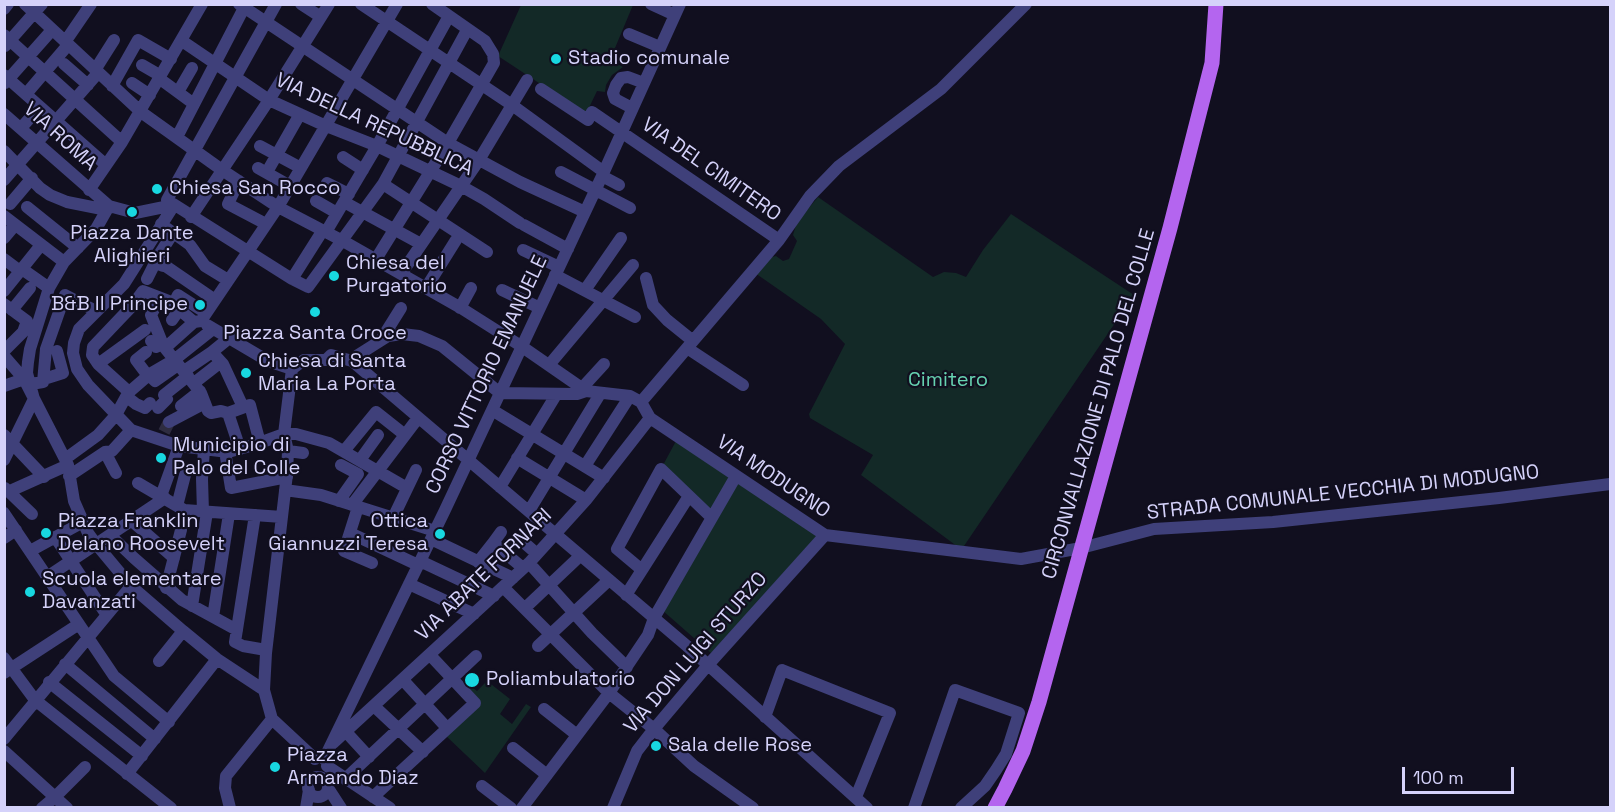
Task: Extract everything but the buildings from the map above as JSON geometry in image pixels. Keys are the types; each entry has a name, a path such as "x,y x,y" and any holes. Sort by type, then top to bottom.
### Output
{"main road":[{"name":"CIRCONVALLAZIONE DI PALO DEL COLLE","path":"994,807 1023,751 1039,702 1170,228 1212,63 1216,4"}],"street":[{"path":"4,9 8,4"},
{"path":"26,94 67,44 91,4"},
{"path":"276,4 195,150 161,224 124,284 96,311 76,335 73,351 77,369 88,385 131,430 164,431 179,446 225,451 240,449 284,434 296,434 344,451 407,488"},
{"path":"301,4 321,17"},
{"path":"191,217 269,100 329,4"},
{"path":"362,4 512,105 619,185"},
{"path":"98,364 154,343 200,319 278,207 398,4"},
{"path":"376,259 481,86 494,58 485,41 432,4"},
{"path":"651,4 677,10"},
{"path":"123,142 28,57 6,41 34,7 52,30 141,112 278,207 376,259 460,308 584,389 600,394 630,396 641,402 779,240 810,196 839,166 941,89 1026,4"},
{"path":"108,208 89,190 141,112 182,41 199,6"},
{"path":"177,137 244,6 448,142 479,160 585,212"},
{"name":"CORSO VITTORIO EMANUELE","path":"306,807 320,788 322,761 433,535 603,174 677,10"},
{"path":"292,279 363,170 449,16"},
{"path":"52,30 6,79 106,165"},
{"path":"170,202 308,287 383,184 467,30"},
{"path":"629,34 660,47"},
{"path":"4,180 88,85 114,40"},
{"path":"112,86 138,40 171,59"},
{"name":"VIA DELLA REPUBBLICA","path":"182,41 269,100 377,146 460,186 568,249"},
{"path":"64,64 88,85"},
{"path":"142,65 194,104"},
{"path":"178,92 192,68"},
{"path":"633,108 615,99 613,93 616,85 621,78 628,77 644,83"},
{"path":"401,274 479,160 527,80"},
{"path":"132,83 150,95"},
{"name":"VIA DEL CIMITERO","path":"541,89 588,120 592,112 779,240"},
{"path":"21,128 37,110"},
{"name":"VIA ROMA","path":"4,114 89,190"},
{"path":"290,186 262,170 277,154 300,114"},
{"path":"260,146 301,168"},
{"path":"4,151 50,195 67,202 135,213 170,202"},
{"path":"343,157 363,170"},
{"path":"561,172 630,208"},
{"path":"32,178 7,210 15,225 64,262"},
{"path":"239,181 228,204 266,224"},
{"path":"327,183 364,212 421,244"},
{"path":"383,184 488,252"},
{"path":"316,201 337,213"},
{"path":"27,207 78,249"},
{"path":"108,208 96,229 64,262 49,288 30,349 27,381 67,466 74,501 96,544 131,586 217,658 264,690"},
{"path":"161,224 190,245 205,266 228,280"},
{"path":"4,238 15,225"},
{"path":"147,279 173,233"},
{"path":"585,290 621,238"},
{"path":"426,288 456,240"},
{"path":"4,291 41,245"},
{"path":"523,250 585,290 635,316"},
{"path":"4,259 49,288"},
{"path":"155,262 163,266 164,264 215,300"},
{"path":"549,365 633,265"},
{"path":"646,278 652,305 690,345 743,385"},
{"path":"4,351 22,332 27,321 8,307 30,288"},
{"path":"460,308 471,288"},
{"path":"501,290 540,308"},
{"path":"221,362 189,378 164,395 167,399 145,408 136,404 131,389 98,364 92,355 93,347 143,291 160,298 175,312 178,295 200,319 228,339 268,362 292,369"},
{"path":"44,379 65,295 96,311"},
{"path":"160,298 151,315 154,343 189,378 211,413 221,411 228,413 250,405 260,443"},
{"path":"380,341 401,308"},
{"path":"82,327 99,341"},
{"path":"164,431 213,329"},
{"path":"352,361 388,336 402,334 419,336 442,346 500,393 556,395 577,394 584,389 604,364"},
{"path":"181,406 189,378 212,352 228,339"},
{"path":"148,375 136,360 154,343"},
{"path":"52,351 73,351"},
{"path":"4,386 27,381 43,382 44,379 63,373 52,351"},
{"path":"212,352 221,362 243,406"},
{"path":"390,807 345,779 272,719 264,690 266,650 286,483 288,452 284,434 292,369 304,360 326,360 331,355 352,361 654,618 867,807"},
{"path":"4,356 27,381"},
{"path":"67,466 116,415 131,389 148,375 189,378"},
{"path":"529,511 600,394"},
{"path":"500,487 556,395"},
{"path":"585,466 630,396"},
{"path":"4,460 8,440 34,399"},
{"name":"VIA MODUGNO","path":"641,402 650,418 825,535 977,551 1021,560 1081,548"},
{"path":"492,410 604,478"},
{"path":"344,451 376,412 405,435"},
{"path":"228,413 240,449"},
{"path":"378,546 371,567 344,551 355,506 418,418"},
{"name":"VIA ABATE FORNARI","path":"331,745 347,733 530,562 586,500 650,418"},
{"path":"32,514 7,489 111,451 131,430"},
{"path":"360,460 378,435"},
{"path":"8,440 44,477"},
{"path":"47,577 111,536 163,497 179,446"},
{"path":"192,606 205,512 202,479 204,449"},
{"path":"225,451 231,488 286,483 313,500 339,501 393,518 433,535 478,562 609,693 654,729 693,766 751,807"},
{"path":"105,452 116,473"},
{"path":"288,452 303,453"},
{"path":"518,458 586,500"},
{"path":"339,501 358,474 341,465"},
{"path":"642,570 617,549 661,469 711,517"},
{"path":"393,518 416,470"},
{"path":"177,506 185,475"},
{"path":"522,807 609,693 648,635 654,618 736,476"},
{"path":"138,483 184,510 282,517"},
{"name":"STRADA COMUNALE VECCHIA DI MODUGNO","path":"1081,548 1154,529 1273,522 1611,484"},
{"path":"626,595 689,496"},
{"path":"4,513 114,676 169,722"},
{"path":"213,617 229,514"},
{"path":"255,515 235,642 243,646 266,650"},
{"path":"132,521 174,558"},
{"path":"30,550 83,522"},
{"path":"4,538 16,530"},
{"path":"166,588 181,530"},
{"path":"350,533 419,563 503,587"},
{"name":"VIA DON LUIGI STURZO","path":"613,807 637,751 654,729 708,665 825,535"},
{"path":"111,536 182,600 237,630"},
{"path":"56,537 106,614"},
{"path":"478,562 497,538 530,562 627,667"},
{"path":"520,539 530,562"},
{"path":"525,608 580,556"},
{"path":"538,646 609,580"},
{"path":"409,584 474,614"},
{"path":"4,739 131,586"},
{"path":"79,624 7,667 35,700 171,807"},
{"path":"159,661 183,631"},
{"path":"373,797 475,703 430,655"},
{"path":"338,804 320,788 336,779 345,779 476,656"},
{"path":"127,774 217,658"},
{"path":"65,664 155,739"},
{"path":"765,717 782,670 890,713 856,797"},
{"path":"403,680 447,728"},
{"path":"49,682 142,756"},
{"path":"914,807 955,690 1019,713 1006,754 985,786 961,807"},
{"path":"375,707 423,752"},
{"path":"544,709 577,735"},
{"path":"230,807 225,788 226,776 272,719"},
{"path":"347,733 369,757"},
{"path":"513,748 547,775"},
{"path":"4,751 67,807"},
{"path":"42,807 85,766"},
{"path":"482,786 511,807"}],"green space":[{"name":"Stadio comunale","path":"521,5 633,5 610,60 623,67 612,75 605,92 597,91 586,114 498,56"},
{"name":"Cimitero","path":"818,197 933,277 944,272 966,277 983,250 1011,214 1134,295 964,546 958,547 861,475 873,455 810,418 809,414 845,344 821,319 755,273 768,258 776,256 783,261 789,259 797,241 793,235 797,222"},
{"path":"676,441 731,478 711,513 662,467"},
{"path":"738,483 817,536 711,653 662,610"},
{"path":"487,681 510,699 500,714 512,724 526,704 531,707 485,773 445,735 478,703 461,683 468,684 477,691"}],"tunnel":[{"path":"164,432 169,422"}],"place":[{"name":"Stadio comunale","path":"556,59"},
{"name":"Chiesa San Rocco","path":"157,189"},
{"name":"Piazza Dante Alighieri","path":"132,212"},
{"name":"Chiesa del Purgatorio","path":"334,276"},
{"name":"B&B Il Principe","path":"200,305"},
{"name":"Piazza Santa Croce","path":"315,312"},
{"name":"Chiesa di Santa Maria La Porta","path":"246,373"},
{"name":"Municipio di Palo del Colle","path":"161,458"},
{"name":"Piazza Franklin Delano Roosevelt","path":"46,533"},
{"name":"Ottica Giannuzzi Teresa","path":"440,534"},
{"name":"Scuola elementare Davanzati","path":"30,592"},
{"name":"Poliambulatorio","path":"472,680"},
{"name":"Sala delle Rose","path":"656,746"},
{"name":"Piazza Armando Diaz","path":"275,767"}]}
